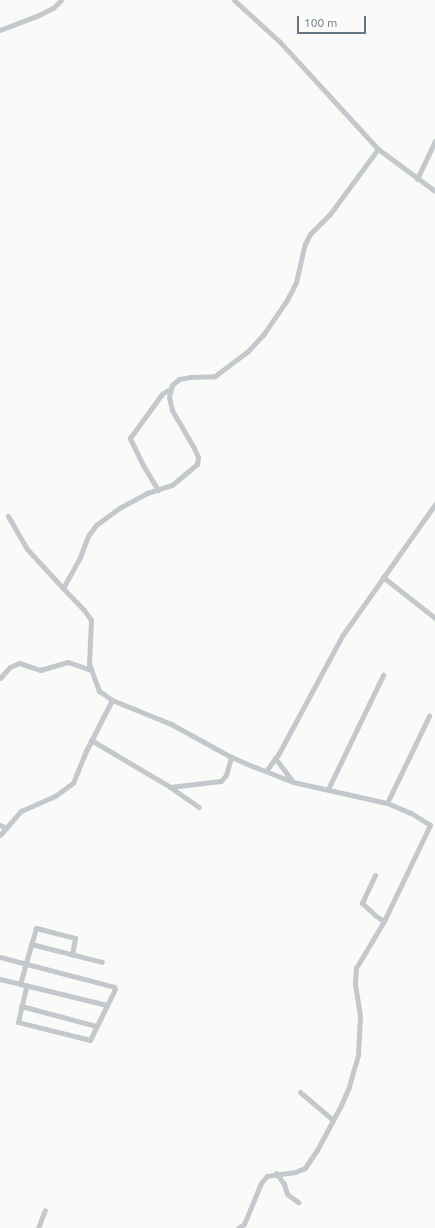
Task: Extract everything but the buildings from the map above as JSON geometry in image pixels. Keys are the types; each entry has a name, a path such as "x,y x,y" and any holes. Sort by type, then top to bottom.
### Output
{"street":[{"path":"0,30 37,16 53,8 61,0"},
{"path":"234,0 280,42 378,149 435,192"},
{"path":"417,179 435,141"},
{"path":"63,588 80,557 88,536 96,525 136,498 172,485 197,464 198,458 194,448 172,410 169,396 170,389 174,381 197,376 215,376 248,351 263,335 288,300 296,282 305,244 310,234 330,214 378,149"},
{"path":"158,490 142,465 130,438 162,394 170,389"},
{"path":"266,771 275,758 342,636 435,504"},
{"path":"8,516 27,549 84,610 91,620 89,664 99,691 112,700 171,724 231,757 293,782 388,803 411,813 432,826 384,921 356,968 355,984 360,1016 358,1055 349,1087 317,1150 305,1168 295,1172 276,1173 267,1176 261,1183 246,1220 238,1228"},
{"path":"383,577 435,618"},
{"path":"0,678 10,667 19,663 40,670 68,662 91,670"},
{"path":"328,789 382,675"},
{"path":"0,835 21,811 55,796 73,783 91,740 112,700"},
{"path":"388,803 429,716"},
{"path":"91,740 199,806"},
{"path":"170,787 221,781 226,775 231,757"},
{"path":"275,758 293,782"},
{"path":"0,825 6,828"},
{"path":"375,875 362,903 384,921"},
{"path":"20,984 35,929 37,928 76,938 72,955"},
{"path":"31,944 102,962"},
{"path":"0,957 114,987 115,990 96,1026 92,1039 90,1040 20,1023 18,1018 26,986"},
{"path":"0,979 107,1005"},
{"path":"21,1006 96,1026"},
{"path":"300,1092 333,1120"},
{"path":"276,1173 284,1184 288,1194 298,1202"},
{"path":"38,1228 45,1210"}]}
